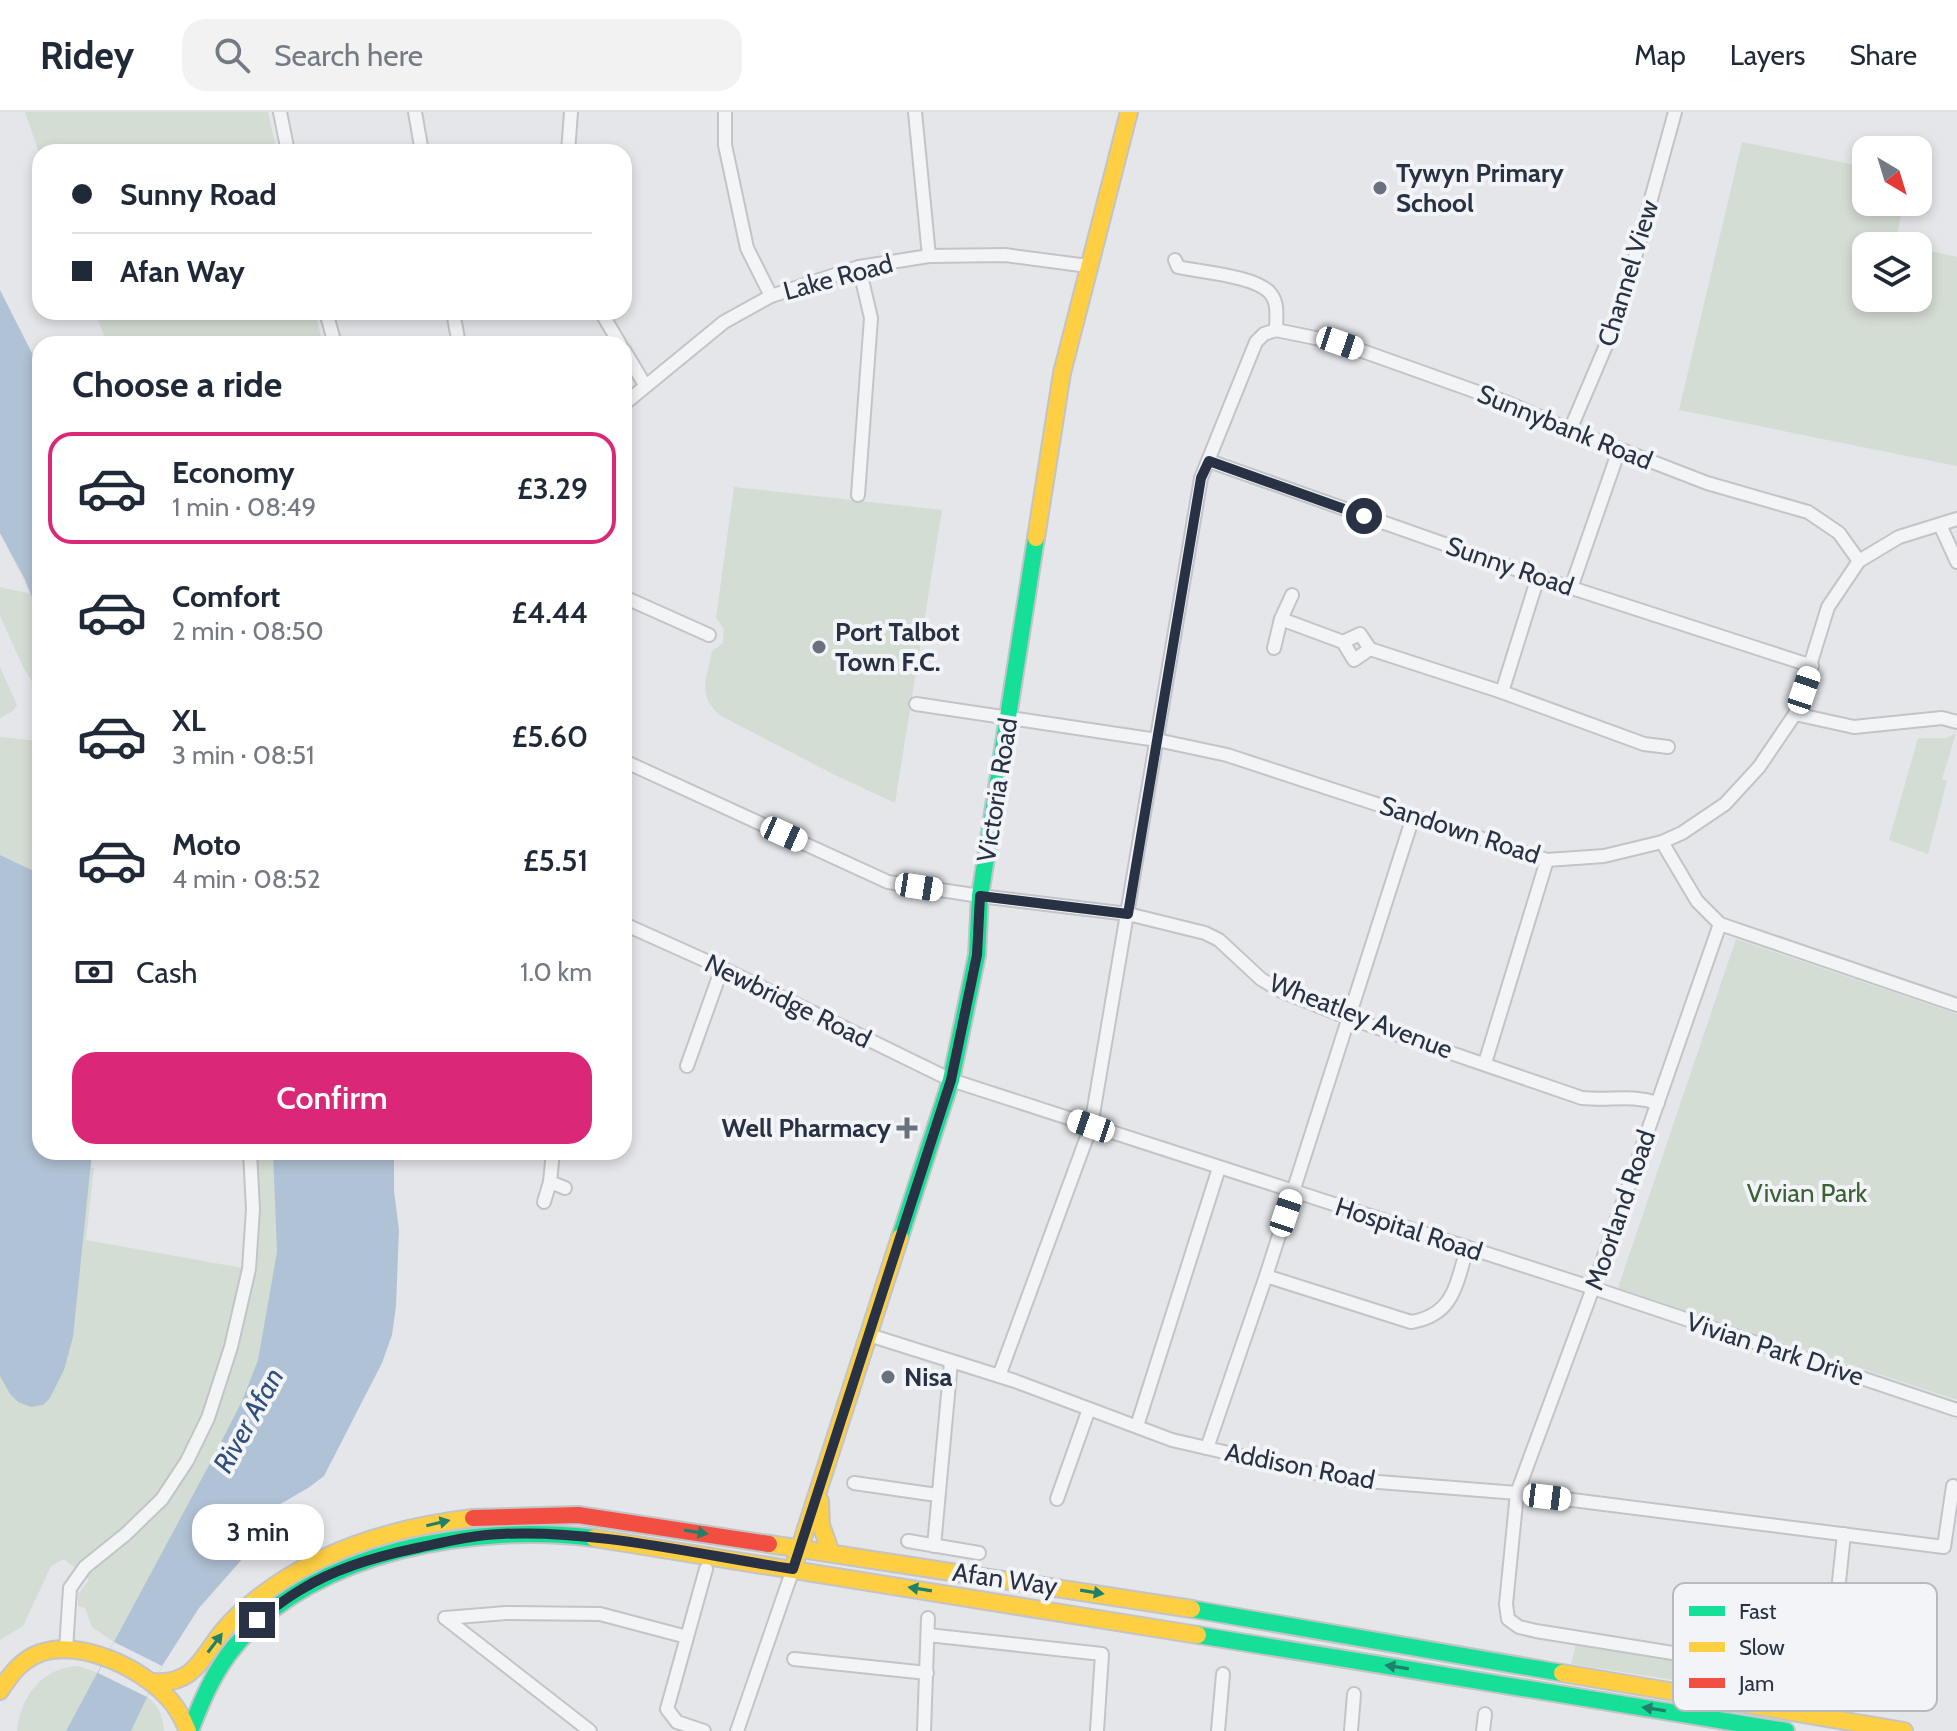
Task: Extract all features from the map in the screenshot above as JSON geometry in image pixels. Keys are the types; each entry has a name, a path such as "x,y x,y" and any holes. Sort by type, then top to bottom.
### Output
{"main road":[{"name":"Victoria Road","path":"793,1569 951,1080 977,955 980,896 1062,373 1129,112"},
{"path":"819,1492 821,1525 831,1553"},
{"name":"Afan Way","path":"154,1682 176,1682 189,1674 247,1606 301,1569 340,1550 379,1537 456,1519 501,1514 578,1515 799,1547 1100,1594 1673,1692"},
{"name":"Afan Way","path":"189,1731 218,1668 233,1646 257,1620 303,1588 389,1554 453,1540 536,1533 599,1538 1786,1731"},
{"path":"0,1691 19,1666 33,1656 66,1649 105,1658 154,1682 177,1706 189,1731"},
{"path":"0,1671 19,1666"},
{"name":"Afan Way","path":"1787,1711 1904,1731"}],"street":[{"path":"280,112 286,144"},
{"path":"415,112 421,144"},
{"path":"569,144 571,112"},
{"path":"725,112 725,145 747,248 771,296"},
{"path":"915,112 929,256"},
{"name":"Channel View","path":"1570,430 1619,315 1675,112"},
{"name":"Lake Road","path":"632,397 724,322 771,296 859,267 929,256 1005,255 1088,266"},
{"path":"999,1376 1091,1126 1201,478 1256,342 1264,334 1276,330 1277,307 1271,294 1257,284 1178,267 1175,260"},
{"path":"858,495 871,318 859,267"},
{"name":"Sunnybank Road","path":"1276,330 1354,348 1508,403 1707,483 1808,512 1839,533 1859,561"},
{"path":"632,363 645,385"},
{"path":"1571,588 1619,450"},
{"name":"Sunny Road","path":"1209,461 1538,577 1812,666"},
{"path":"1957,519 1899,537 1859,561 1828,607 1795,714 1759,767 1725,804 1682,833 1662,842 1697,901 1720,924 1957,1005"},
{"path":"1940,525 1957,562"},
{"path":"1502,692 1538,577"},
{"path":"1274,648 1281,619 1292,595"},
{"path":"632,601 709,635"},
{"path":"1281,619 1343,642 1354,660 1370,649"},
{"path":"1343,642 1360,634 1370,649 1502,692 1644,744 1668,747"},
{"name":"Sandown Road","path":"916,704 1157,740 1244,758 1547,860 1604,856 1662,842"},
{"path":"1795,714 1854,727 1942,718 1957,722"},
{"path":"1639,758 1644,744"},
{"name":"Wheatley Avenue","path":"632,765 888,882 1128,914 1205,933 1219,940 1261,979 1281,991 1349,1018 1582,1098 1628,1096 1658,1103"},
{"path":"1207,1448 1266,1276 1413,817"},
{"path":"1485,1063 1547,860"},
{"name":"Moorland Road","path":"1673,1653 1519,1627 1508,1619 1506,1604 1517,1493 1593,1288 1720,924"},
{"name":"Newbridge Road","path":"632,928 951,1080"},
{"path":"687,1066 722,968"},
{"path":"693,1048 708,1054"},
{"name":"Hospital Road","path":"951,1080 1593,1288"},
{"path":"66,1649 70,1588 85,1567 126,1534 162,1499 180,1473 208,1418 231,1347 249,1269 253,1209 250,1160"},
{"path":"544,1202 552,1160"},
{"path":"1137,1426 1219,1168"},
{"path":"550,1182 565,1188"},
{"path":"1266,1276 1411,1322 1426,1320 1440,1311 1453,1295 1467,1249"},
{"name":"Vivian Park Drive","path":"1593,1288 1957,1410"},
{"name":"Addison Road","path":"869,1335 999,1376 1172,1440 1341,1479 1517,1493 1944,1547 1953,1486"},
{"path":"934,1546 951,1362"},
{"path":"1057,1499 1089,1409"},
{"path":"854,1483 937,1495"},
{"path":"1839,1583 1844,1534"},
{"path":"908,1541 979,1553"},
{"path":"704,1731 677,1722 667,1709 706,1569"},
{"name":"Victoria Road","path":"737,1731 793,1569"},
{"path":"590,1731 445,1618 506,1613 600,1614 687,1637"},
{"path":"924,1731 928,1618"},
{"path":"928,1635 1102,1654 1097,1731"},
{"path":"794,1659 927,1673"},
{"path":"1218,1731 1223,1674"},
{"path":"1351,1731 1354,1694"},
{"path":"1483,1731 1485,1714"}],"green space":[{"path":"25,112 268,112 275,144 36,144"},
{"path":"1742,142 1852,164 1852,216 1901,216 1898,232 1852,232 1852,312 1932,312 1932,251 1957,257 1957,466 1679,410"},
{"path":"98,320 317,320 321,336 104,336"},
{"path":"0,447 32,521 32,681 0,616 0,587 31,594 0,533"},
{"name":"Port Talbot Town F.C.","path":"734,487 942,510 895,803 721,716 708,701 705,687 712,651 723,643 724,629 716,618"},
{"path":"0,667 17,705 0,718"},
{"path":"1956,733 1942,779 1947,781 1928,854 1889,840 1918,738 1947,738"},
{"path":"0,737 32,740 32,870 0,855"},
{"name":"Vivian Park","path":"1736,939 1957,1014 1957,1400 1618,1288"},
{"path":"0,1146 32,1151 32,1160 91,1160 90,1167 94,1168 86,1240 248,1269 250,1160 335,1160 317,1309 216,1452 114,1642 92,1627 85,1608 78,1606 78,1594 89,1580 64,1559 51,1566 23,1626 0,1640"},
{"path":"1577,1640 1673,1656 1673,1680 1571,1664"},
{"path":"79,1666 98,1673 66,1731 17,1731 23,1707 35,1686 54,1672"},
{"path":"147,1697 160,1712 164,1731 131,1731"}],"water":[{"path":"0,290 32,353 32,598 0,533"},
{"path":"0,855 32,870 32,1160 91,1160 73,1337 64,1370 50,1398 43,1405 31,1407 18,1402 10,1394 0,1376"},
{"name":"River Afan","path":"273,1160 394,1160 399,1230 392,1335 382,1363 324,1476 277,1506 260,1539 199,1608 162,1666 131,1731 66,1731 242,1401 258,1360 277,1252"}],"pier":[{"path":"114,1642 162,1666 147,1697 98,1673"}],"traffic: fast":[{"path":"900,1237 951,1080 977,955 980,896 1036,538"},
{"path":"190,1731 215,1676 235,1646 269,1613 308,1586 353,1565 401,1550 450,1540 548,1534 594,1538"},
{"path":"1192,1609 1562,1673"},
{"path":"1198,1635 1786,1731"}],"traffic: slow":[{"path":"1036,538 1062,373 1129,112"},
{"path":"793,1569 900,1237"},
{"path":"820,1501 821,1525 831,1553"},
{"path":"154,1682 168,1682 188,1674 244,1610 307,1566 387,1534 473,1518"},
{"path":"594,1538 1198,1635"},
{"path":"769,1544 1192,1609"},
{"path":"0,1691 17,1669 40,1653 56,1650 92,1653 127,1667 157,1688 175,1706 188,1731"},
{"path":"1562,1673 1673,1692"},
{"path":"1786,1711 1904,1731"}],"traffic: jam":[{"path":"473,1518 578,1515 769,1544"}],"place":[{"name":"Tywyn Primary School","path":"1380,188"},
{"name":"Port Talbot Town F.C.","path":"819,647"},
{"name":"Well Pharmacy","path":"907,1128"},
{"name":"Nisa","path":"888,1377"}],"route":[{"path":"257,1620 303,1588 347,1568 389,1554 498,1534 536,1533 599,1538 793,1569 951,1080 977,955 980,896 1128,914 1201,478 1209,461 1364,516"}]}
